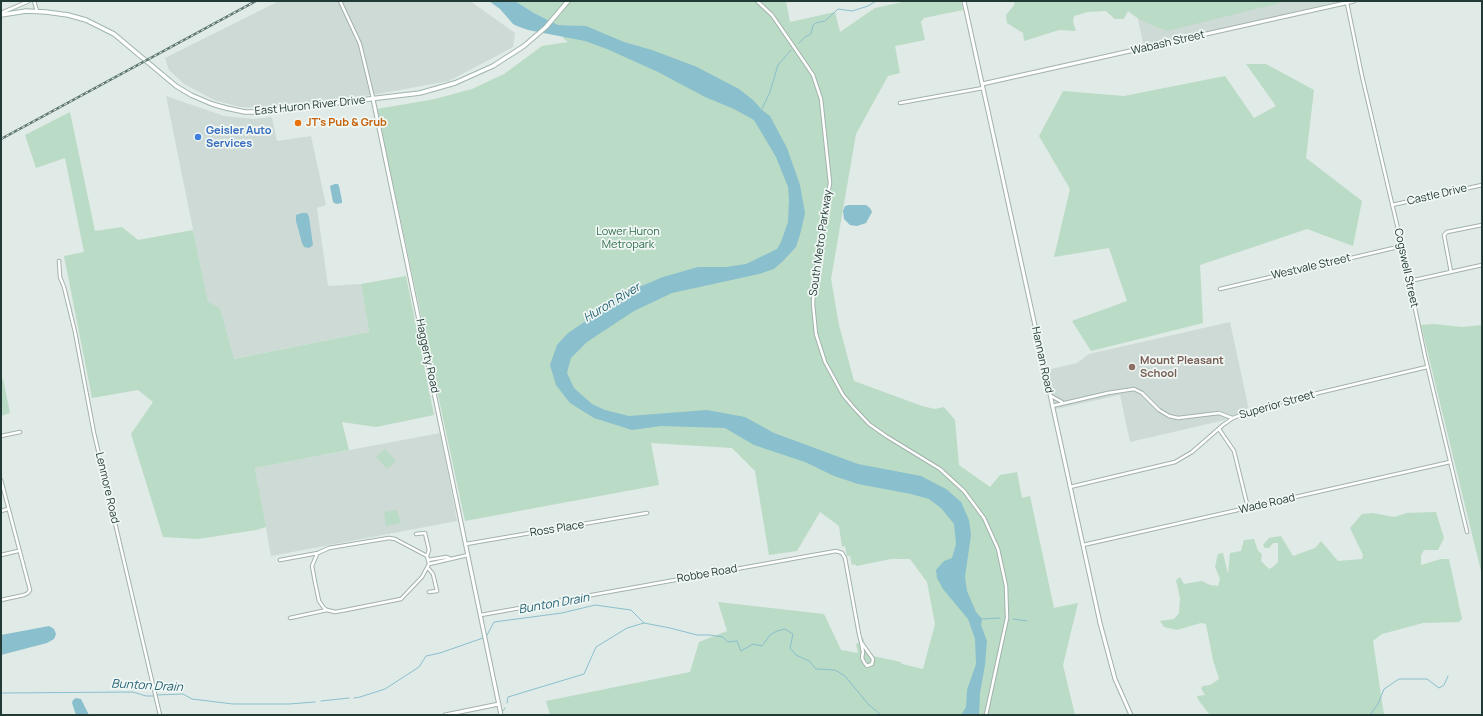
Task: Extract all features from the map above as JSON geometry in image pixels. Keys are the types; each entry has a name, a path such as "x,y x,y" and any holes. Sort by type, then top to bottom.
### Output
{"main road":[{"name":"East Huron River Drive","path":"1,14 37,11 68,15 86,20 103,28 126,43 181,89 201,100 245,112 269,112 420,92 455,83 479,74 501,62 533,39 558,14 568,1"}],"street":[{"path":"1,14 29,1"},
{"path":"34,1 37,11"},
{"name":"Haggerty Road","path":"340,1 362,48 501,715"},
{"name":"South Metro Parkway","path":"757,1 772,15 813,75 821,99 830,182 815,272 813,298 816,334 825,362 838,388 861,416 886,436 940,470 964,491 988,525 1000,556 1006,586 1007,618 986,715"},
{"name":"Hannan Road","path":"964,1 1100,624 1118,686 1132,715"},
{"name":"Wabash Street","path":"900,103 983,86 1354,1"},
{"name":"Cogswell Street","path":"1347,2 1362,76 1410,281 1427,367 1468,532"},
{"name":"Castle Drive","path":"1392,205 1482,184"},
{"path":"1451,272 1444,235 1447,232 1482,224"},
{"name":"Westvale Street","path":"1220,289 1402,246"},
{"name":"Lenmore Road","path":"59,261 60,277 64,287 75,332 94,433 160,715"},
{"path":"1410,281 1482,265"},
{"name":"Superior Street","path":"1070,487 1175,462 1192,452 1233,418 1270,405 1427,367"},
{"path":"1052,406 1062,402 1116,391 1134,389 1142,393 1159,410 1169,416 1178,418 1219,413 1233,418"},
{"path":"1050,396 1062,402"},
{"path":"1219,429 1234,451 1248,508"},
{"path":"1,436 20,432"},
{"name":"Wade Road","path":"1083,545 1450,462"},
{"path":"1,480 18,550 30,590 24,595 1,600"},
{"path":"1,511 8,509"},
{"name":"Ross Place","path":"466,544 647,513"},
{"path":"416,534 425,533 429,550 426,556"},
{"path":"280,560 318,553 329,548 389,538 395,539 426,556 429,564 428,568 401,600 335,612 327,610 290,618"},
{"path":"1,555 18,550"},
{"name":"Robbe Road","path":"481,615 836,551 842,553 845,558 861,642 863,652 862,658 867,666 872,664 873,659 861,642"},
{"path":"318,553 312,566 319,600 327,610"},
{"path":"428,560 468,555"},
{"path":"429,564 442,562 450,558"},
{"path":"428,568 433,574 437,591 429,592"},
{"path":"445,715 499,704"}],"shaded area":[{"path":"279,1 470,1 515,33 513,47 449,81 378,94 264,108 240,107 214,100 184,84 169,70 165,58"},
{"path":"1134,1 1342,1 1144,47"},
{"path":"166,96 224,116 254,119 272,117 277,141 311,136 326,205 317,208 328,286 361,284 369,332 233,359 220,308 208,303"},
{"path":"1230,322 1249,410 1225,420 1130,442 1120,395 1056,409 1047,370 1077,363 1089,354"},
{"path":"440,433 457,521 271,556 255,468"}],"green space":[{"name":"Lower Huron Metropark","path":"515,1 786,1 790,22 835,12 840,32 875,8 907,1 961,1 963,10 924,18 921,22 925,40 895,46 900,73 888,76 856,134 831,279 839,325 854,381 922,406 935,409 944,407 955,420 959,465 990,487 1000,475 1017,472 1022,498 1030,496 1054,608 1078,603 1063,665 1075,715 550,715 546,701 690,672 699,642 727,631 718,602 824,614 841,650 858,653 856,644 859,643 859,639 863,638 868,655 901,662 902,664 923,669 935,624 927,582 910,559 891,559 856,566 855,564 852,565 850,556 847,556 845,546 842,547 839,526 820,512 797,551 769,555 755,471 732,448 651,443 659,485 465,521 377,109 435,99 472,89 504,74 542,46 568,42 563,38 572,25 558,25 534,13"},
{"path":"1013,1 1288,1 1167,31 1149,24 1128,11 1124,19 1115,19 1106,11 1088,12 1074,16 1073,22 1076,31 1059,30 1024,41 1023,33 1007,23 1006,15 1015,4"},
{"path":"1246,64 1266,64 1314,90 1306,158 1362,201 1353,246 1307,229 1200,265 1203,323 1091,351 1072,321 1127,301 1109,248 1054,257 1070,189 1039,136 1063,91 1124,96 1225,76 1254,118 1276,106"},
{"path":"70,112 95,231 122,227 138,240 193,230 208,302 220,308 234,359 369,332 361,284 406,276 434,415 376,427 342,422 349,450 255,468 266,527 256,530 198,539 163,537 131,434 153,402 138,390 92,398 64,256 84,252 65,158 36,168 25,135"},
{"path":"1434,324 1462,327 1482,325 1482,575 1421,325"},
{"path":"1,377 3,379 10,413 1,416"},
{"path":"385,449 396,461 387,469 376,457"},
{"path":"397,510 401,523 386,526 384,512"},
{"path":"1436,512 1444,538 1438,550 1424,550 1421,555 1421,565 1441,559 1449,559 1462,619 1459,622 1423,623 1382,634 1373,641 1384,715 1210,715 1197,696 1205,695 1201,688 1203,686 1210,685 1219,679 1213,660 1206,624 1201,623 1177,630 1164,627 1160,621 1174,619 1179,613 1180,598 1176,580 1180,577 1184,584 1202,581 1210,585 1218,586 1220,579 1215,567 1218,554 1223,553 1228,574 1230,553 1241,551 1244,540 1254,539 1258,551 1262,554 1261,561 1269,569 1278,562 1278,543 1273,543 1269,548 1265,548 1263,545 1269,538 1281,536 1293,556 1315,548 1321,541 1338,561 1362,559 1363,555 1350,528 1362,514 1373,513 1394,517 1407,513"}],"water":[{"path":"489,1 515,1 534,13 558,25 586,26 624,42 652,50 697,67 739,89 770,116 787,148 800,185 805,213 796,247 774,269 759,274 672,293 634,311 587,342 571,358 567,373 574,388 592,404 605,410 629,416 707,410 745,417 774,433 858,464 921,476 946,489 961,502 969,520 971,535 965,577 967,591 976,612 982,619 981,625 987,641 985,665 980,693 979,715 961,715 966,707 967,690 976,664 975,639 968,619 943,589 937,578 936,570 944,561 952,558 956,544 954,524 941,508 929,499 858,484 834,476 805,462 754,445 725,428 661,426 632,430 594,418 570,403 556,385 550,365 557,345 568,333 632,290 663,277 698,267 726,267 746,264 777,249 788,222 788,187 776,157 754,120 734,109 705,97 658,72 607,49 585,41 528,30 517,26 513,24 500,9"},
{"path":"338,184 339,186 342,203 336,204 333,202 330,186"},
{"path":"866,205 870,208 872,212 866,223 857,226 850,225 844,219 843,211 845,206"},
{"path":"307,213 309,217 313,245 309,248 304,247 302,243 296,221 296,215"},
{"path":"49,626 54,629 56,634 54,639 47,643 1,655 1,635"},
{"path":"76,698 81,699 89,715 76,715 72,703"}],"waterway":[{"path":"799,43 811,34 813,25 825,21 838,9 852,11 868,6 876,1"},
{"path":"762,109 770,92 778,65 791,50"},
{"name":"Bunton Drain","path":"486,637 494,622 562,613 595,605 631,610 644,623 697,635 723,637 728,642 737,641 741,651 753,644 762,646 770,635 785,629 793,634 790,648 796,655 809,661 816,669 835,670 845,676 868,704 881,715"},
{"path":"981,619 1000,618"},
{"path":"1013,619 1027,621"},
{"path":"507,703 508,697 584,674 596,647 627,628 644,623"},
{"name":"Bunton Drain","path":"354,698 385,689 419,667 426,656 440,653 483,638"},
{"path":"1370,715 1378,704 1384,689 1399,679 1427,679 1439,688 1444,685 1448,676"},
{"name":"Bunton Drain","path":"1,693 133,692 146,696 154,696"},
{"name":"Bunton Drain","path":"157,695 183,694 192,699 233,704 289,704 315,702"},
{"name":"Bunton Drain","path":"321,701 349,698"},
{"path":"502,712 505,708"}],"railway":[{"path":"1,139 256,1"}],"place":[{"name":"JT's Pub & Grub","path":"298,123"},
{"name":"Geisler Auto Services","path":"198,137"},
{"name":"Mount Pleasant School","path":"1132,367"}],"water label":[{"name":"Huron River","path":"612,303"}]}
